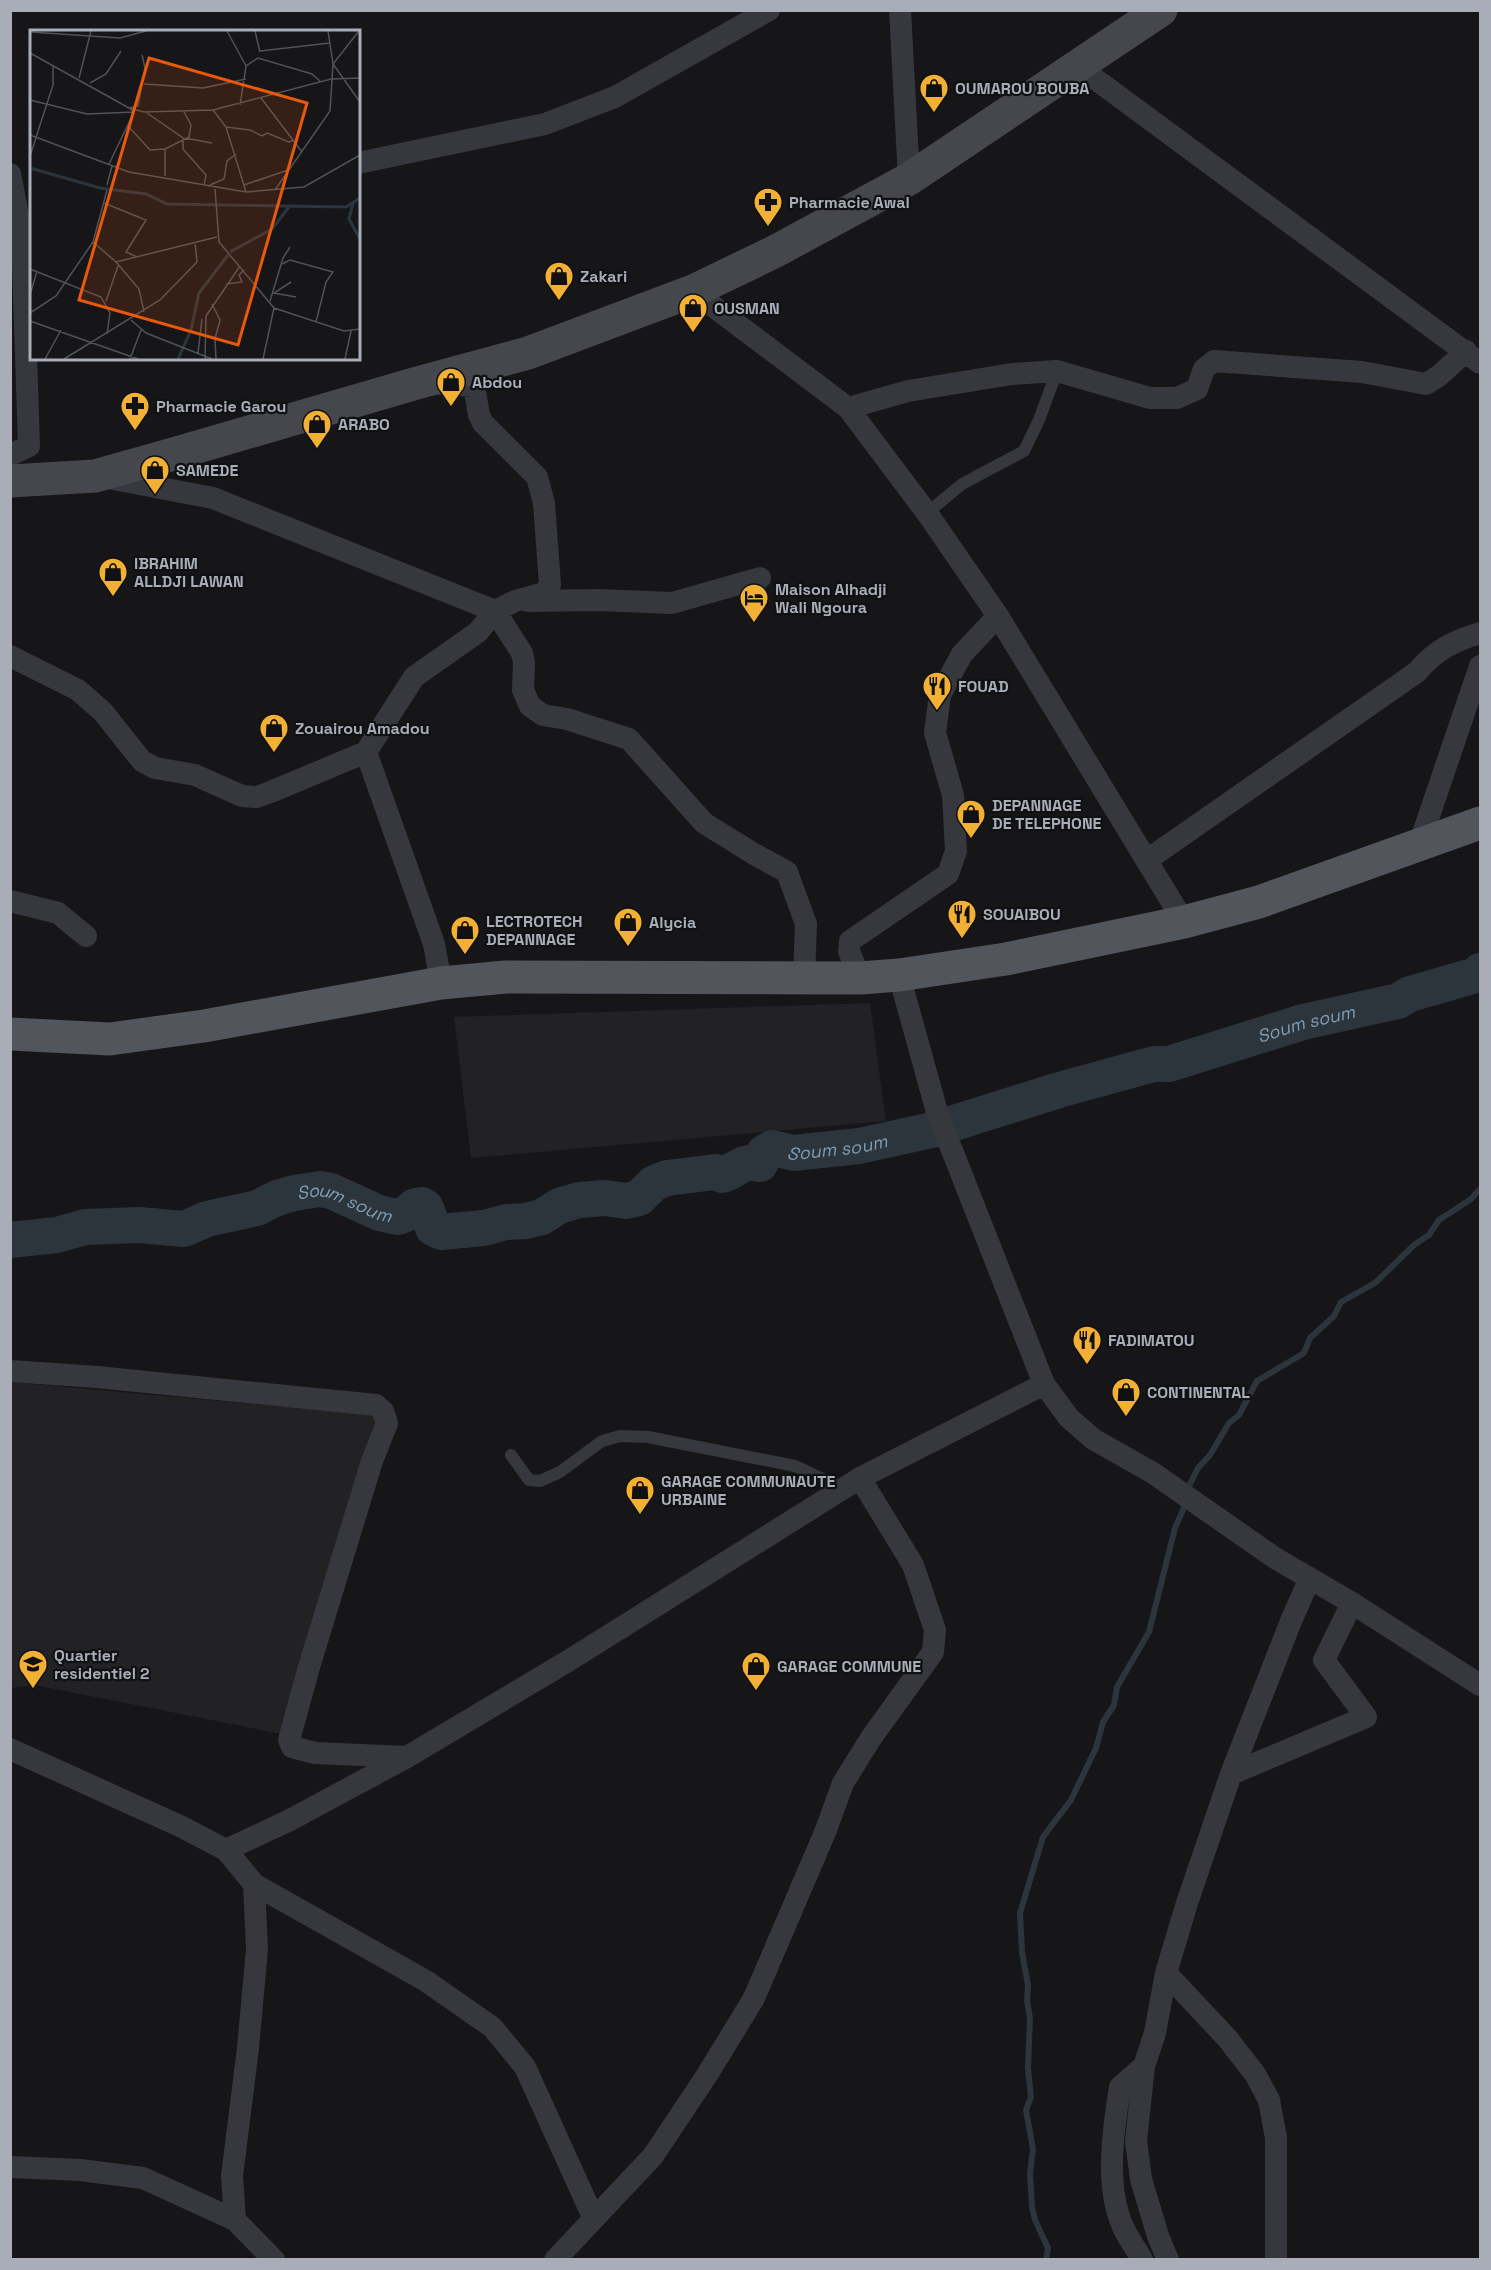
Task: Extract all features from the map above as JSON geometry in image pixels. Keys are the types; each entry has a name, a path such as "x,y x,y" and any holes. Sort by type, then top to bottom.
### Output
{"main road":[{"path":"10,481 95,476 528,353 693,291 774,252 909,179 1161,10"},
{"path":"10,1034 110,1040 216,1024 441,984 506,976 860,978 899,975 1006,959 1184,922 1259,902 1480,824"}],"street":[{"path":"360,164 545,124 615,97 769,10"},
{"path":"900,10 909,179"},
{"path":"848,408 908,391 1012,374 1057,371 1150,398 1177,398 1197,389 1204,369 1214,361 1362,372 1426,384 1473,357 1078,67"},
{"path":"10,174 27,234 29,446 10,454"},
{"path":"693,291 848,408 927,513 998,616 1184,922"},
{"path":"10,656 78,690 103,712 142,761 155,768 195,775 242,796 256,797 273,791 366,752 414,677 478,632 495,611 515,601 544,593 550,585 544,503 537,477 483,423 479,415 474,386 417,383"},
{"path":"95,476 213,498 495,611 522,653 523,690 530,706 543,716 567,719 629,739 704,823 787,872 806,924 804,977"},
{"path":"515,601 598,600 672,603 760,578"},
{"path":"860,978 849,951 850,940 948,874 954,862 956,851 953,795 935,733 940,695 962,654 998,616"},
{"path":"1147,860 1410,677 1425,662 1454,641 1480,633"},
{"path":"1419,845 1480,666"},
{"path":"366,752 434,944 441,984"},
{"path":"10,901 58,913 86,936"},
{"path":"899,975 937,1112 1044,1384 1069,1418 1093,1439 1153,1473 1275,1558 1352,1603 1480,1685"},
{"path":"10,1371 97,1377 376,1406 383,1411 387,1423 372,1461 289,1740 292,1747 315,1753 407,1757"},
{"path":"226,1850 288,1821 407,1757 568,1661 852,1484 1044,1384"},
{"path":"555,2259 653,2156 707,2075 754,1998 826,1830 843,1783 871,1738 933,1652 935,1630 913,1564 852,1484"},
{"path":"1168,2259 1158,2236 1141,2179 1137,2150 1144,2066 1155,2033 1166,1973 1187,1903 1231,1774 1310,1578"},
{"path":"1231,1774 1366,1717 1324,1660 1352,1603"},
{"path":"10,1749 172,1822 226,1850 254,1884 426,1981 492,2027 525,2067 593,2217"},
{"path":"235,2220 232,2176 248,2048 257,1949 254,1884"},
{"path":"1166,1973 1227,2038 1255,2074 1269,2100 1276,2138 1276,2259"},
{"path":"1142,2259 1124,2230 1114,2194 1112,2138 1120,2087 1144,2066"},
{"path":"10,2167 80,2170 143,2178 235,2220 274,2259"}],"lane":[{"path":"927,513 962,484 1024,451 1039,420 1057,371"},
{"path":"511,1455 529,1480 540,1481 560,1472 602,1442 620,1436 648,1437 795,1466 852,1484"}],"shaded area":[{"path":"870,1003 886,1121 471,1158 454,1017"},
{"path":"10,1382 376,1415 383,1423 287,1735 34,1685 11,1688"}],"waterway":[{"name":"Soum soum","path":"10,1240 57,1235 85,1227 139,1225 184,1229 207,1219 257,1208 277,1198 320,1189 331,1191 379,1213 398,1217 406,1214 415,1206 422,1205 426,1208 433,1228 441,1232 526,1221 542,1217 559,1206 579,1200 605,1198 626,1201 639,1198 654,1183 667,1178 716,1172 722,1175 743,1164 760,1164 764,1153 772,1148 794,1153 859,1146 932,1130 1059,1090 1154,1064 1169,1064 1303,1022 1398,1001 1410,994 1476,975 1480,971"},
{"path":"1187,1490 1198,1468 1210,1455 1229,1423 1239,1415 1257,1381 1304,1353 1310,1338 1334,1316 1341,1302 1375,1283 1414,1245 1429,1235 1439,1220 1471,1199 1480,1189"},
{"path":"1046,2260 1048,2248 1035,2220 1032,2207 1030,2174 1033,2149 1026,2110 1031,2097 1028,2068 1030,2018 1020,1913 1043,1837 1071,1800 1096,1748 1103,1722 1114,1705 1117,1687 1149,1632 1175,1528 1186,1503"}],"place":[{"name":"OUMAROU BOUBA","path":"934,114"},
{"name":"Pharmacie Awal","path":"768,228"},
{"name":"Zakari","path":"559,302"},
{"name":"0USMAN","path":"693,334"},
{"name":"Abdou","path":"451,408"},
{"name":"Pharmacie Garou","path":"135,432"},
{"name":"ARABO","path":"317,450"},
{"name":"SAMEDE","path":"155,496"},
{"name":"IBRAHIM ALLDJI LAWAN","path":"113,598"},
{"name":"Maison Alhadji Wali Ngoura","path":"754,624"},
{"name":"FOUAD","path":"937,712"},
{"name":"Zouairou Amadou","path":"274,754"},
{"name":"DEPANNAGE DE TELEPHONE","path":"971,840"},
{"name":"SOUAIBOU","path":"962,940"},
{"name":"Alycia","path":"628,948"},
{"name":"LECTROTECH DEPANNAGE","path":"465,956"},
{"name":"FADIMATOU","path":"1087,1366"},
{"name":"CONTINENTAL","path":"1126,1418"},
{"name":"GARAGE COMMUNAUTE URBAINE","path":"640,1516"},
{"name":"Quartier residentiel 2","path":"33,1690"},
{"name":"GARAGE COMMUNE","path":"756,1692"}]}
